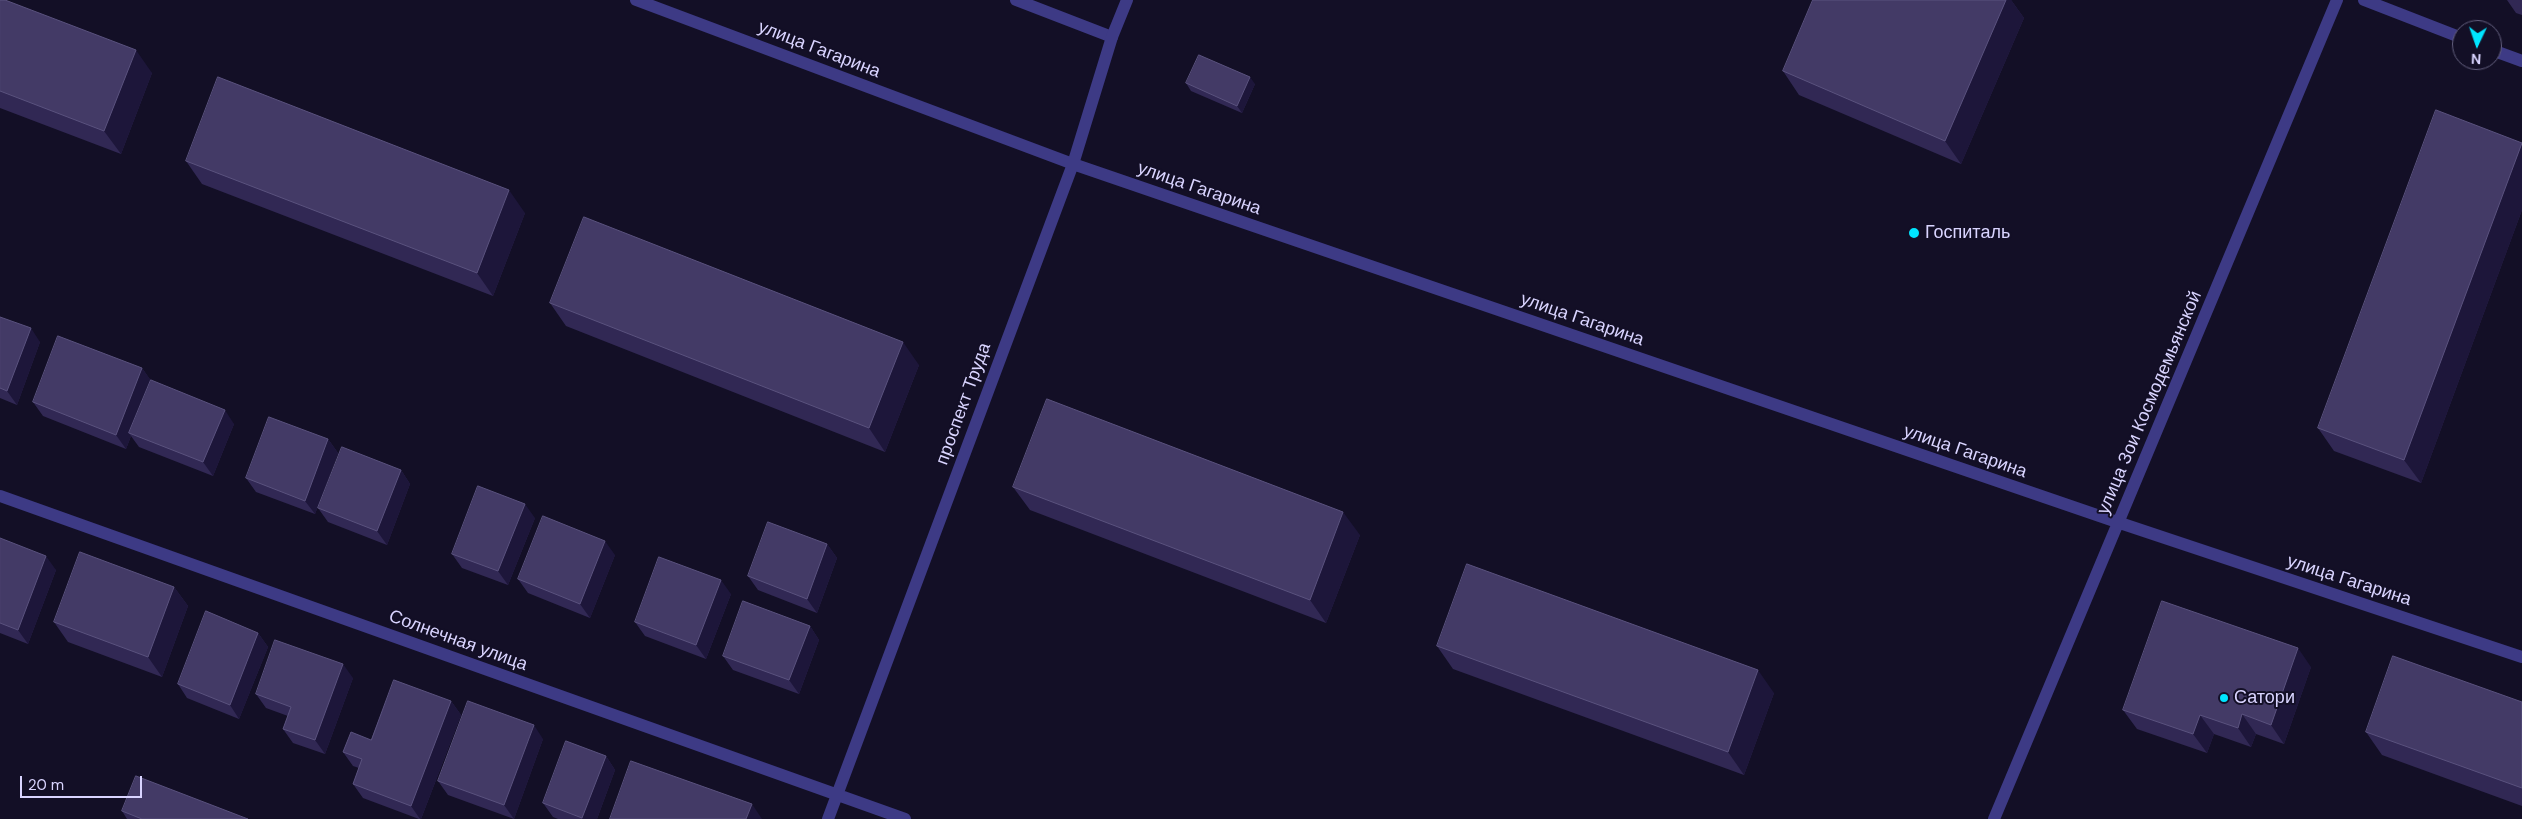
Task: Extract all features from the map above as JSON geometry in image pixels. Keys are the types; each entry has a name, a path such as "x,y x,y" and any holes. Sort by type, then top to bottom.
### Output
{"street":[{"name":"улица Гагарина","path":"636,0 1073,164 2120,523 2522,657"},
{"path":"1016,0 1112,37"},
{"name":"проспект Труда","path":"828,819 1073,164 1112,37 1127,0"},
{"name":"улица Зои Космодемьянской","path":"1994,819 2120,523 2337,0"},
{"path":"2364,0 2452,34"},
{"path":"2502,54 2522,61"},
{"name":"Солнечная улица","path":"0,496 905,819"}],"building":[{"path":"0,0 5,0 136,50 104,131 0,91"},
{"path":"1813,0 2006,0 1945,141 1783,71"},
{"path":"1199,55 1250,77 1237,106 1186,83"},
{"path":"218,77 509,190 477,273 186,161"},
{"path":"2436,110 2522,143 2404,460 2318,428"},
{"path":"584,217 903,342 869,428 550,303"},
{"path":"0,317 31,328 7,391 0,388"},
{"path":"58,336 142,368 116,435 33,402"},
{"path":"151,380 225,410 203,462 129,433"},
{"path":"1047,399 1343,512 1310,600 1013,487"},
{"path":"269,417 328,439 305,501 246,478"},
{"path":"342,447 401,470 377,531 318,508"},
{"path":"478,486 525,504 498,571 452,554"},
{"path":"543,516 605,541 580,604 518,579"},
{"path":"768,522 827,544 807,599 748,576"},
{"path":"0,538 46,556 18,630 0,623"},
{"path":"80,552 174,587 148,657 54,622"},
{"path":"659,557 721,580 696,645 635,622"},
{"path":"1467,564 1758,670 1728,752 1437,646"},
{"path":"743,601 810,626 789,680 723,656"},
{"name":"Сатори","path":"2162,601 2298,648 2271,725 2242,714 2238,728 2200,715 2193,734 2123,710"},
{"path":"206,611 258,633 230,705 178,684"},
{"path":"275,640 343,664 315,740 283,729 291,707 256,694"},
{"path":"2393,656 2522,702 2522,788 2366,732"},
{"path":"394,680 451,701 411,806 353,784 362,759 343,752 351,732 371,740"},
{"path":"468,701 534,725 504,805 438,781"},
{"path":"566,741 606,756 582,818 543,803"},
{"path":"631,761 752,804 746,819 610,819"},
{"path":"136,776 248,819 142,819 122,811"}],"place":[{"name":"Госпиталь","path":"1914,233"},
{"name":"Сатори","path":"2224,698"}]}
